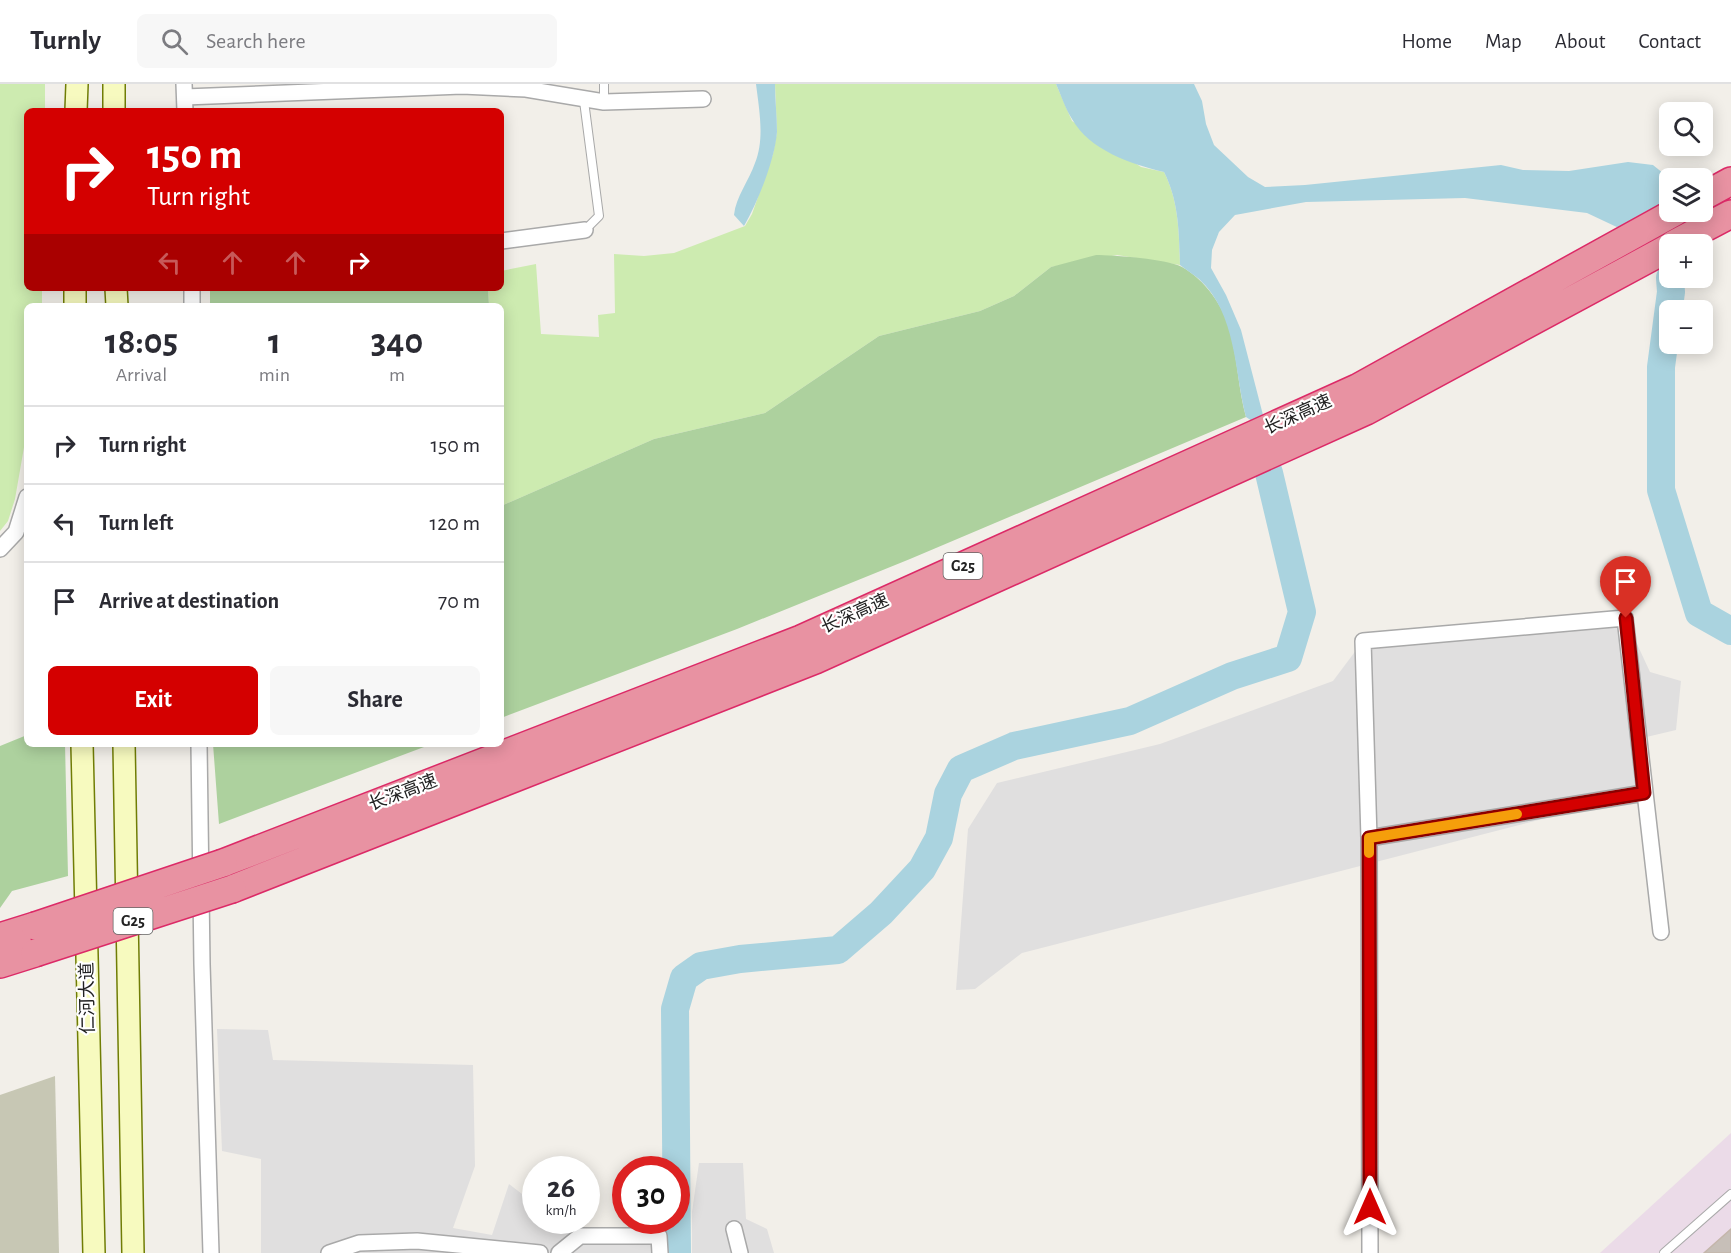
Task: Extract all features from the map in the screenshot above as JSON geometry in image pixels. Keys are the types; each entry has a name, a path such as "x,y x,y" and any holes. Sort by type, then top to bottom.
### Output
{"highway":[{"path":"1713,190 1731,181"},
{"path":"1693,234 1731,214"},
{"name":"长深高速","path":"0,936 223,863 801,639 1357,388 1659,221"},
{"name":"长深高速","path":"0,964 232,890 826,656 1366,411 1659,253"}],"main road":[{"path":"76,108 77,84"},
{"path":"114,84 114,108"},
{"name":"仁河大道","path":"82,747 94,1253"},
{"path":"124,747 133,1253"}],"street":[{"path":"185,97 462,86 526,89 584,101 703,99"},
{"path":"504,242 585,230"},
{"path":"0,549 16,532 24,507"},
{"path":"1370,1253 1369,838 1363,641 1626,618 1661,932"},
{"path":"199,747 202,964 211,1253"},
{"path":"1369,838 1644,793"},
{"path":"734,1229 740,1253"},
{"path":"559,1253 580,1236 659,1236 660,1253"},
{"path":"329,1253 359,1243 417,1241 540,1253"}],"lane":[{"path":"604,84 604,102"},
{"path":"584,101 599,216 585,230"},
{"path":"1664,1253 1731,1194"}],"shaded area":[{"path":"1625,618 1650,672 1681,681 1676,730 1638,739 1644,793 1022,953 975,989 956,990 968,829 997,783 1160,744 1333,681 1363,641"},
{"path":"217,1029 268,1030 273,1060 473,1065 475,1166 453,1228 492,1235 509,1184 522,1194 522,1234 659,1236 660,1253 261,1253 261,1159 222,1151"},
{"path":"55,1076 59,1253 0,1253 0,1095"},
{"path":"1731,1133 1731,1253 1600,1253"},
{"path":"699,1163 743,1163 746,1219 767,1229 774,1253 692,1253 692,1212"}],"green space":[{"path":"0,84 45,84 45,108 24,108 24,291 42,291 42,303 24,303 24,447 15,499 8,521 0,531"},
{"path":"775,84 1056,84 1072,121 1141,167 1164,172 1175,206 1180,265 1117,255 1051,267 1014,296 980,311 879,336 765,413 654,439 504,505 504,303 489,303 488,291 504,291 504,270 536,264 541,334 599,337 598,315 615,313 614,254 644,256 674,253 745,226 752,214 773,154 777,132"},
{"path":"1096,255 1165,262 1175,264 1190,272 1206,286 1227,322 1246,417 910,559 737,629 504,717 504,505 654,439 765,413 879,336 980,311 1014,296 1051,267"},
{"path":"210,291 488,291 489,303 210,303"},
{"path":"24,736 24,747 65,747 68,876 12,891 0,908 0,746"},
{"path":"213,747 424,747 219,824"}],"water":[{"path":"756,84 775,84 777,132 765,180 744,226 734,215 737,201 755,163 760,144"},
{"path":"1056,84 1194,84 1202,101 1206,124 1214,145 1248,177 1265,187 1501,165 1523,170 1569,171 1628,162 1653,165 1659,170 1659,208 1621,229 1587,213 1465,198 1306,202 1235,215 1219,232 1212,250 1211,268 1241,330 1263,415 1252,421 1246,417 1232,344 1221,309 1199,279 1180,265 1175,206 1164,172 1125,160 1100,147 1079,130"}],"building":[{"path":"1731,1229 1731,1253 1704,1253"}],"waterway":[{"path":"1671,288 1661,367 1661,490 1699,613 1731,631"},
{"path":"677,1253 675,1009 684,978 701,966 740,959 838,950 881,913 922,869 939,838 948,794 961,769 1014,746 1130,721 1232,676 1288,658 1302,612 1269,473"}],"slow traffic":[{"path":"1369,853 1369,838 1517,814"}],"route":[{"path":"1370,1207 1369,838 1644,793 1626,618"}]}
